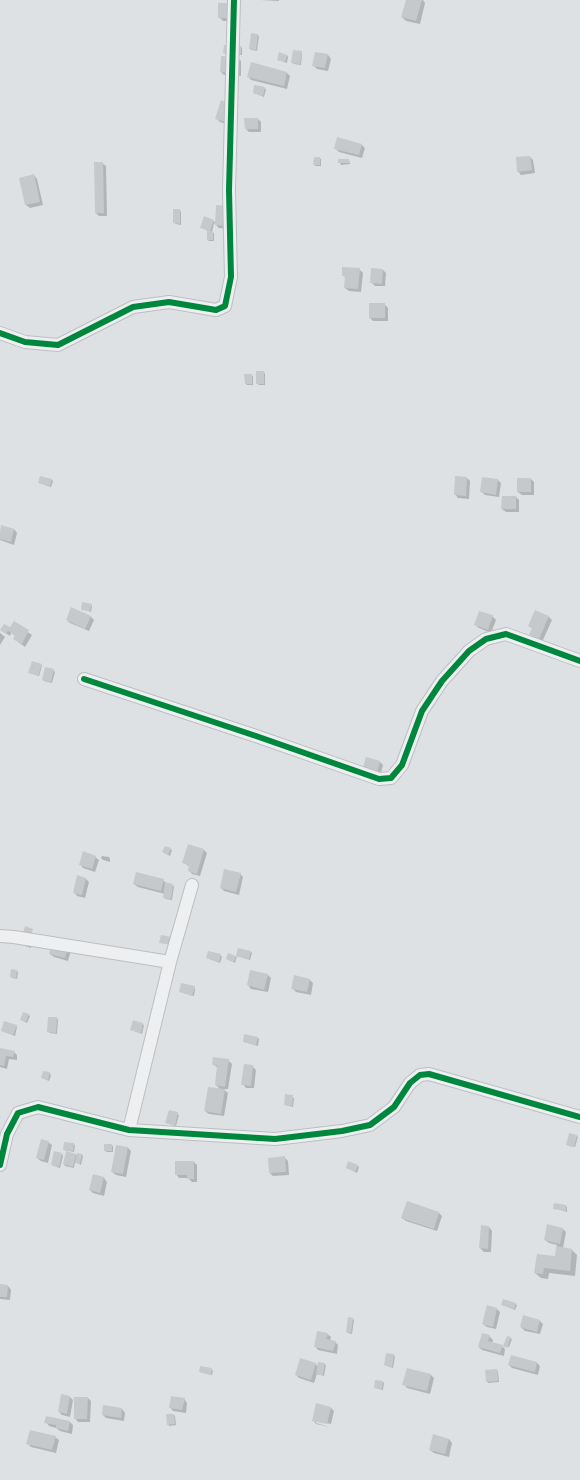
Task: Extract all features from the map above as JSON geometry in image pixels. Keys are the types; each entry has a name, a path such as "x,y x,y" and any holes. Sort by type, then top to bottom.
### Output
{"street":[{"path":"0,333 25,342 58,345 133,307 169,302 216,310 225,306 231,277 229,190 234,0"},
{"path":"84,679 256,736 379,779 391,778 402,765 422,711 438,687 470,651 486,639 506,634 580,661"},
{"path":"129,1130 170,962 192,885"},
{"path":"0,936 170,962"},
{"path":"0,1165 8,1134 18,1113 38,1107 129,1130 275,1139 342,1131 370,1125 394,1107 410,1083 420,1076 429,1074 580,1117"}],"building":[{"path":"406,0 422,0 416,21 401,17"},
{"path":"218,3 236,3 236,18 218,18"},
{"path":"251,33 258,34 256,50 249,49"},
{"path":"224,45 241,46 241,54 223,53"},
{"path":"293,50 302,51 300,64 291,63"},
{"path":"279,52 287,55 285,62 277,60"},
{"path":"315,52 328,54 325,68 312,66"},
{"path":"221,56 238,57 238,73 220,72"},
{"path":"251,62 287,72 284,86 247,77"},
{"path":"254,85 265,87 263,96 253,93"},
{"path":"221,100 234,105 229,123 215,119"},
{"path":"244,118 258,118 258,129 245,129"},
{"path":"337,137 362,144 359,155 334,149"},
{"path":"530,156 532,170 517,172 516,157"},
{"path":"314,157 320,157 320,165 313,165"},
{"path":"338,159 349,159 349,163 338,163"},
{"path":"94,162 103,162 104,213 95,213"},
{"path":"34,174 40,202 25,205 19,178"},
{"path":"216,205 230,206 228,226 215,225"},
{"path":"173,209 180,209 180,224 173,223"},
{"path":"204,216 214,220 210,231 213,231 213,240 207,240 207,230 200,228"},
{"path":"342,267 360,268 358,289 344,288 345,276 342,276"},
{"path":"371,268 383,269 382,284 370,283"},
{"path":"369,303 385,303 385,318 369,318"},
{"path":"256,371 264,371 264,384 256,384"},
{"path":"244,374 252,374 252,384 245,384"},
{"path":"40,476 52,479 50,486 38,483"},
{"path":"455,476 467,477 466,496 454,495"},
{"path":"482,477 498,479 496,495 480,492"},
{"path":"517,478 531,478 531,492 517,492"},
{"path":"502,496 516,496 516,509 501,509"},
{"path":"1,525 14,529 11,542 0,539"},
{"path":"82,602 92,604 90,611 81,610"},
{"path":"71,607 91,616 85,629 66,620"},
{"path":"535,610 549,616 539,639 529,635 532,628 528,626"},
{"path":"479,611 493,615 488,630 474,625"},
{"path":"14,621 29,630 22,644 13,639 15,635 8,631 6,634 0,630 4,624 10,627"},
{"path":"32,661 42,664 38,676 28,673"},
{"path":"45,667 54,669 51,682 42,680"},
{"path":"366,757 380,761 376,778 361,774"},
{"path":"188,844 204,849 197,874 188,871 189,865 182,863"},
{"path":"165,846 171,848 168,855 162,852"},
{"path":"83,851 96,856 92,869 79,865"},
{"path":"224,869 241,873 236,892 220,888"},
{"path":"136,872 164,879 161,891 133,884"},
{"path":"77,875 86,878 82,895 73,893"},
{"path":"165,882 173,884 171,899 163,898"},
{"path":"25,926 33,929 31,935 23,933"},
{"path":"161,935 172,937 171,945 159,943"},
{"path":"52,942 68,946 65,958 49,954"},
{"path":"238,948 251,951 249,959 236,956"},
{"path":"208,951 221,954 219,962 206,958"},
{"path":"228,953 236,956 234,962 226,959"},
{"path":"11,969 17,970 16,978 10,977"},
{"path":"250,970 268,974 264,990 247,985"},
{"path":"294,975 310,979 307,992 291,989"},
{"path":"181,983 195,986 192,996 179,992"},
{"path":"23,1012 29,1014 26,1022 20,1020"},
{"path":"48,1017 57,1017 56,1033 47,1032"},
{"path":"133,1020 143,1023 141,1033 130,1030"},
{"path":"4,1021 17,1025 13,1035 1,1031"},
{"path":"244,1034 258,1037 256,1045 243,1042"},
{"path":"0,1048 15,1051 13,1057 6,1056 4,1066 0,1065"},
{"path":"213,1057 229,1059 225,1087 215,1085 217,1065 212,1065"},
{"path":"244,1064 253,1065 251,1086 241,1085"},
{"path":"43,1071 50,1072 48,1080 41,1078"},
{"path":"208,1087 225,1089 221,1114 204,1111"},
{"path":"285,1094 293,1095 292,1106 284,1105"},
{"path":"169,1110 178,1112 175,1126 165,1123"},
{"path":"569,1133 577,1135 574,1147 566,1145"},
{"path":"41,1139 49,1141 44,1160 36,1158"},
{"path":"64,1142 74,1143 73,1151 63,1150"},
{"path":"104,1144 112,1144 112,1151 104,1151"},
{"path":"116,1145 128,1147 123,1174 111,1172"},
{"path":"54,1151 62,1153 59,1167 51,1165"},
{"path":"66,1151 76,1154 73,1167 63,1164"},
{"path":"77,1153 82,1154 80,1164 75,1163"},
{"path":"285,1156 286,1172 269,1173 268,1158"},
{"path":"175,1161 194,1161 194,1179 187,1179 187,1175 175,1175"},
{"path":"348,1161 358,1165 355,1172 346,1168"},
{"path":"93,1174 104,1177 100,1193 89,1190"},
{"path":"407,1201 439,1212 434,1229 401,1218"},
{"path":"554,1203 566,1205 566,1211 553,1209"},
{"path":"547,1224 563,1228 560,1244 544,1240"},
{"path":"481,1225 489,1226 488,1249 479,1248"},
{"path":"556,1246 572,1249 570,1271 544,1268 543,1274 534,1273 537,1254 555,1256"},
{"path":"0,1284 8,1285 7,1297 0,1297"},
{"path":"503,1299 516,1303 514,1309 501,1305"},
{"path":"487,1305 497,1308 493,1327 482,1324"},
{"path":"523,1315 540,1320 537,1332 520,1327"},
{"path":"348,1317 353,1318 351,1333 346,1332"},
{"path":"317,1331 328,1333 326,1339 336,1341 333,1351 314,1347"},
{"path":"482,1333 490,1335 488,1341 503,1345 500,1353 478,1347"},
{"path":"507,1336 511,1337 507,1348 503,1346"},
{"path":"386,1353 394,1354 392,1367 384,1365"},
{"path":"511,1355 537,1362 535,1372 508,1365"},
{"path":"300,1358 316,1363 311,1380 295,1375"},
{"path":"318,1362 325,1363 323,1375 316,1375"},
{"path":"200,1366 212,1368 211,1375 199,1372"},
{"path":"407,1368 431,1374 427,1391 402,1385"},
{"path":"497,1369 498,1381 486,1382 485,1370"},
{"path":"375,1380 383,1381 382,1389 374,1388"},
{"path":"61,1394 70,1396 67,1414 58,1412"},
{"path":"171,1396 185,1398 182,1410 169,1408"},
{"path":"74,1397 88,1397 87,1419 74,1419"},
{"path":"316,1403 331,1407 327,1424 312,1421"},
{"path":"103,1405 122,1408 121,1418 102,1415"},
{"path":"166,1414 174,1414 175,1424 167,1425"},
{"path":"46,1416 70,1421 68,1431 56,1428 56,1425 44,1423"},
{"path":"30,1430 56,1436 52,1450 26,1444"},
{"path":"433,1434 449,1439 445,1454 429,1450"}],"cycle path":[{"path":"0,333 25,342 58,345 133,307 169,302 216,310 225,306 231,277 229,190 234,0"},
{"path":"84,679 256,736 379,779 391,778 402,765 422,711 442,681 469,651 486,639 506,634 580,661"},
{"path":"0,1165 7,1134 18,1113 38,1107 129,1130 275,1139 342,1131 370,1125 394,1107 410,1083 420,1075 429,1074 580,1117"}]}
